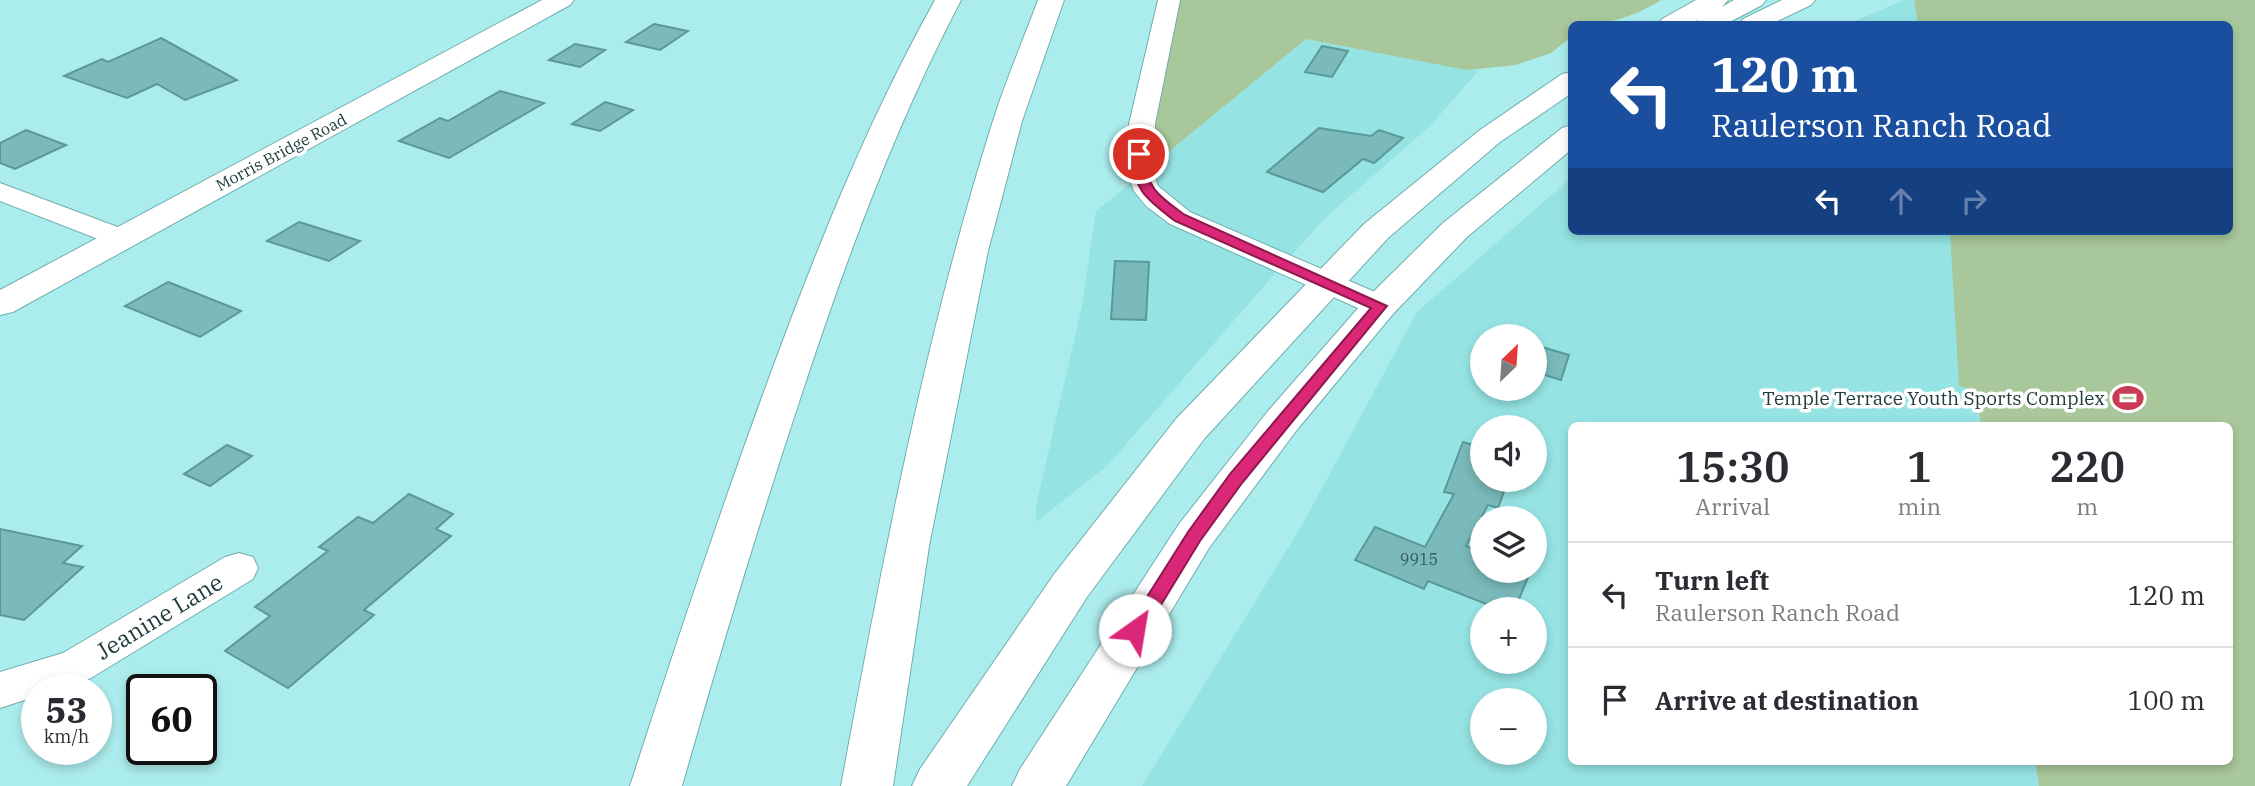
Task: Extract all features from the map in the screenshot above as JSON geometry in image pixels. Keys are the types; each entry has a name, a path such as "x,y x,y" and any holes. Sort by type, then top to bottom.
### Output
{"main road":[{"name":"Morris Bridge Road","path":"0,304 561,0"},
{"path":"656,786 695,657 808,320 873,157 948,0"},
{"path":"867,786 907,546 971,251 1007,121 1051,0"},
{"path":"1676,21 1715,0"},
{"path":"1714,21 1753,0"},
{"path":"1758,21 1802,0"},
{"path":"938,786 1071,585 1190,429 1376,231 1480,145 1568,83"},
{"path":"1038,786 1194,536 1275,430 1380,306 1455,230 1568,137"}],"street":[{"path":"1169,0 1154,61 1139,154 1143,185 1157,201 1180,218 1380,306"},
{"path":"0,191 121,238"},
{"name":"Jeanine Lane","path":"0,690 76,666 239,568"}],"shaded area":[{"path":"1904,0 1914,0 1918,21 1855,21"},
{"path":"1306,39 1466,70 1480,69 1431,125 1325,218 1291,256 1189,213 1167,197 1155,183 1150,167"},
{"path":"1568,181 1568,235 1952,235 1981,422 1568,422 1568,765 2036,765 2039,786 1142,786 1301,527 1417,312"},
{"path":"1131,183 1146,205 1278,270 1107,466 1036,522 1036,506 1082,306 1096,211"}],"green space":[{"path":"1178,0 1661,0 1618,19 1568,21 1568,39 1551,53 1516,65 1466,70 1306,39 1150,167 1165,61"},
{"name":"Temple Terrace Youth Sports Complex","path":"1914,0 2255,0 2255,786 2039,786 2036,765 2233,765 2233,422 1981,422 1976,391 1959,386 1950,235 2233,235 2233,21 1918,21"}],"building":[{"path":"654,24 688,31 660,50 626,42"},
{"path":"161,38 237,80 185,100 157,84 127,98 64,76 102,59 108,62"},
{"path":"575,44 605,50 580,67 549,60"},
{"path":"1322,46 1348,51 1332,77 1305,72"},
{"path":"500,91 544,103 449,158 399,141 440,118 448,121"},
{"path":"605,102 633,110 600,131 572,124"},
{"path":"1319,128 1371,136 1379,130 1403,138 1374,163 1363,159 1323,192 1267,172"},
{"path":"26,130 66,145 15,169 0,163 0,143"},
{"path":"299,222 360,241 329,261 267,241"},
{"path":"1115,261 1149,262 1146,320 1111,319"},
{"path":"168,282 241,311 200,337 125,306"},
{"path":"1547,349 1569,355 1561,380 1547,376"},
{"path":"1463,442 1470,444 1470,492 1504,492 1499,506 1470,506 1470,539 1466,546 1470,548 1470,583 1526,583 1520,597 1470,598 1428,581 1424,589 1355,560 1375,527 1425,547 1454,494 1444,492"},
{"path":"227,445 252,456 210,486 184,474"},
{"path":"409,494 453,514 436,529 451,536 364,610 374,615 288,688 225,651 270,616 255,607 328,551 319,547 358,517 373,523"},
{"path":"0,529 82,546 63,563 83,567 24,620 0,615"}],"place":[{"name":"Temple Terrace Youth Sports Complex","path":"2128,398"}],"route":[{"path":"1135,630 1194,536 1236,478 1380,306 1180,218 1157,201 1143,185 1139,154"}]}
